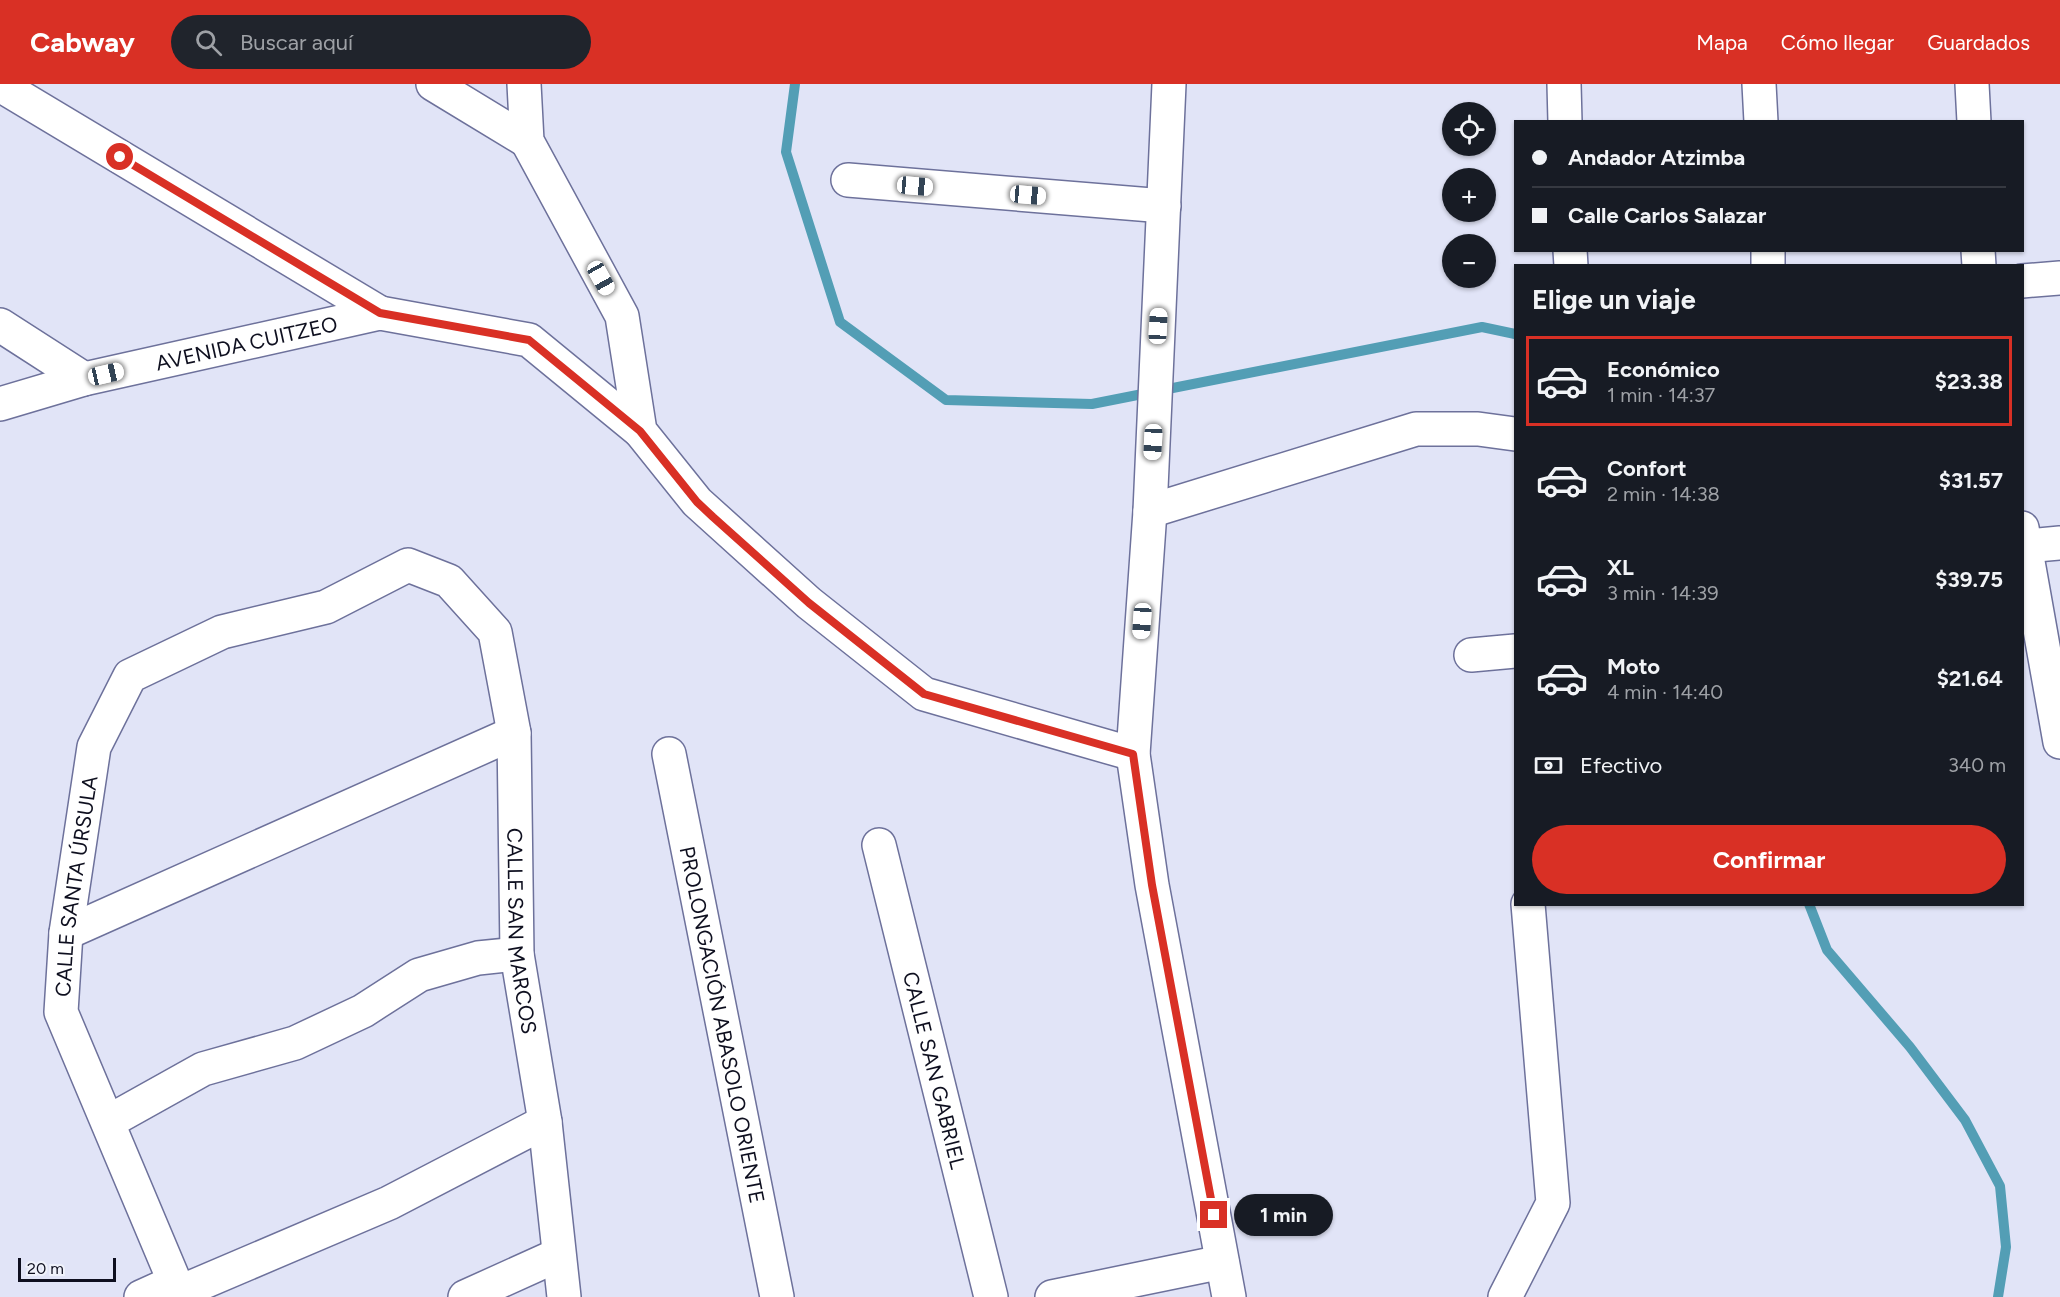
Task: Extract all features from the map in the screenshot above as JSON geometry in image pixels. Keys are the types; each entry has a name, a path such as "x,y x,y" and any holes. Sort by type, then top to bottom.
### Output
{"street":[{"path":"433,84 527,141"},
{"path":"524,84 527,141 622,316 640,431"},
{"path":"1169,84 1150,511 1133,754 1152,885 1229,1297"},
{"path":"1564,84 1566,120"},
{"path":"1759,84 1761,120"},
{"path":"1972,84 1974,120"},
{"path":"0,85 380,313"},
{"path":"848,180 1164,206"},
{"path":"2024,282 2060,278"},
{"name":"AVENIDA CUITZEO","path":"0,404 84,379 380,313 529,340 640,431 697,502 809,603 924,694 1133,754"},
{"path":"0,325 84,379"},
{"path":"1150,511 1416,429 1478,429 1514,434"},
{"path":"2060,543 2024,537 2060,742"},
{"name":"CALLE SANTA ÚRSULA","path":"177,1290 61,1012 66,933 94,747 129,676 222,632 326,607 408,565 448,581"},
{"name":"CALLE SAN MARCOS","path":"448,581 495,632 514,733 517,954 545,1122 564,1297"},
{"path":"1472,655 1514,651"},
{"path":"66,933 514,733"},
{"name":"PROLONGACIÓN ABASOLO ORIENTE","path":"669,754 777,1297"},
{"name":"CALLE SAN GABRIEL","path":"879,845 991,1297"},
{"path":"1505,1297 1553,1203 1528,906"},
{"path":"108,1122 203,1070 295,1043 363,1011 419,975 478,958 517,954"},
{"path":"141,1297 177,1290 389,1203 545,1122"},
{"path":"465,1297 558,1255"},
{"path":"1052,1297 1222,1262"}],"waterway":[{"path":"795,84 786,152 840,322 946,400 1092,404 1482,327 1514,334"},
{"path":"1810,906 1827,950 1910,1047 1965,1120 2000,1186 2006,1247 1998,1297"}],"route":[{"path":"120,157 380,313 529,340 640,431 697,502 713,517 809,603 924,694 1133,754 1152,885 1214,1215"}]}
